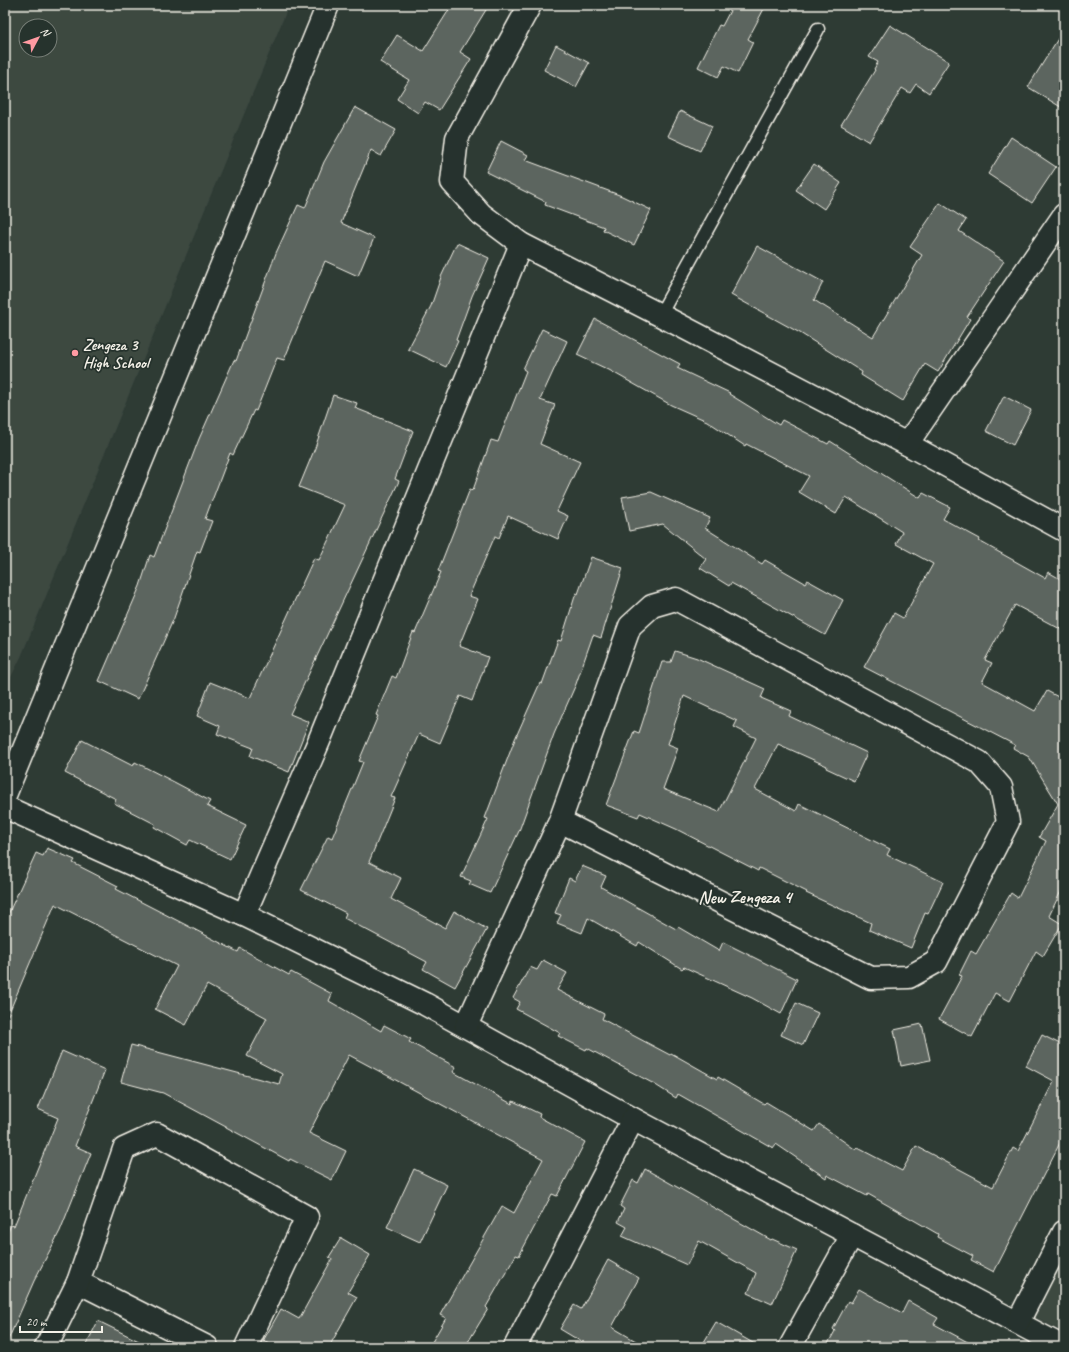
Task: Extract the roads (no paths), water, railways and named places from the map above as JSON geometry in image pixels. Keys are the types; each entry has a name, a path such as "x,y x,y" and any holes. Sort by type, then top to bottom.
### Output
{"street":[{"path":"5,795 328,5"},
{"path":"530,5 457,138 452,182 481,214 521,244 660,314 907,444 1064,530"},
{"path":"907,444 1064,215"},
{"path":"244,915 319,741 521,244"},
{"path":"466,1026 560,821 630,626 652,606 676,599 979,762 1001,787 1008,822 936,962 909,977 871,978 560,821"},
{"path":"5,807 244,915 466,1026 633,1119 1063,1347"},
{"path":"515,1347 633,1119"},
{"path":"46,1347 78,1282 124,1148 157,1134 307,1217 246,1347"},
{"path":"1018,1322 1064,1232"},
{"path":"790,1347 852,1235"},
{"path":"78,1282 206,1347"}],"lane":[{"path":"660,314 818,28"}],"place":[{"name":"Zengeza 3 High School","path":"75,353"}],"district":[{"name":"New Zengeza 4","path":"745,897"}]}
